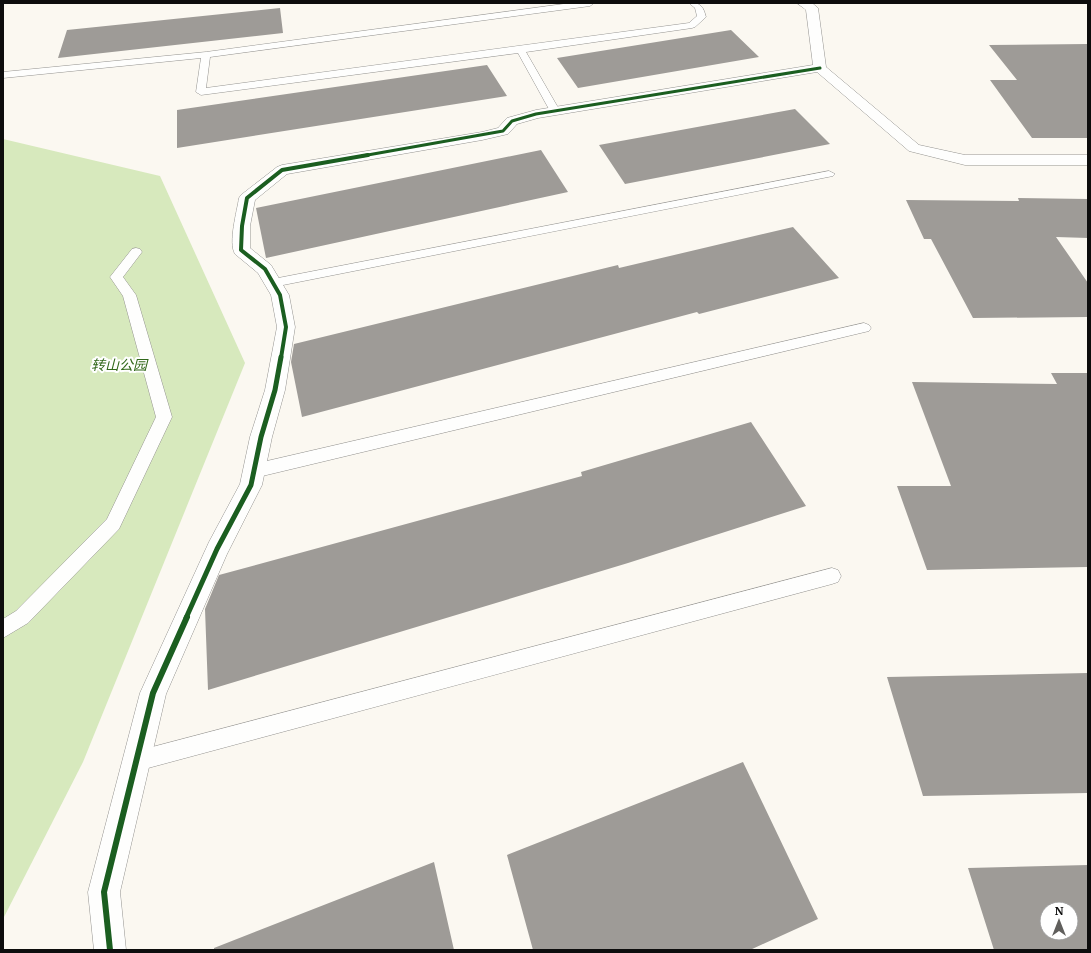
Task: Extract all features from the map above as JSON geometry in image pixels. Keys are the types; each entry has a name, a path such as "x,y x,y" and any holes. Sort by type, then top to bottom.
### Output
{"street":[{"path":"826,3 807,5 820,68 914,148 965,160 1088,160"},
{"path":"110,950 104,892 153,693 217,549 251,484 261,437 275,390 286,327 280,295 265,269 241,250 242,226 247,198 282,170 482,136 503,130 512,122 536,114 820,68"}],"lane":[{"path":"3,75 206,55 590,3"},
{"path":"206,55 201,92 521,50 692,25 702,17 699,7 693,3"},
{"path":"521,50 555,111"},
{"path":"273,283 829,174"},
{"path":"3,628 22,617 113,524 164,417 129,295 116,277 136,252"},
{"path":"254,471 864,328"},
{"path":"136,761 832,576"}],"green space":[{"name":"转山公园","path":"3,139 160,176 245,363 83,762 3,919"}],"building":[{"path":"280,8 283,33 58,58 67,30"},
{"path":"731,30 759,57 578,88 557,58"},
{"path":"1088,44 1088,138 1032,138 990,80 1017,80 989,45"},
{"path":"487,65 507,96 177,148 177,110"},
{"path":"795,109 830,144 625,184 599,145"},
{"path":"541,150 568,192 266,258 256,208"},
{"path":"1018,198 1088,199 1088,238 1056,237 1088,283 1088,317 973,318 931,239 924,239 906,200 1019,201"},
{"path":"793,227 839,278 699,314 697,312 302,417 291,362 294,344 618,265 619,268"},
{"path":"1051,373 1088,373 1088,567 927,570 897,486 951,486 912,382 1057,384"},
{"path":"751,422 806,506 628,563 208,690 205,609 219,575 582,476 581,472"},
{"path":"1088,673 1088,793 923,796 887,677"},
{"path":"743,762 818,919 750,950 533,950 507,855"},
{"path":"434,862 454,950 214,950 214,948"},
{"path":"1088,865 1088,950 994,950 968,868"}],"cycle path":[{"path":"110,950 104,892 153,693 217,549 251,485 261,437 275,390 286,327 280,295 265,269 241,250 242,226 247,198 282,170 482,136 503,131 512,121 536,114 820,68"}]}
